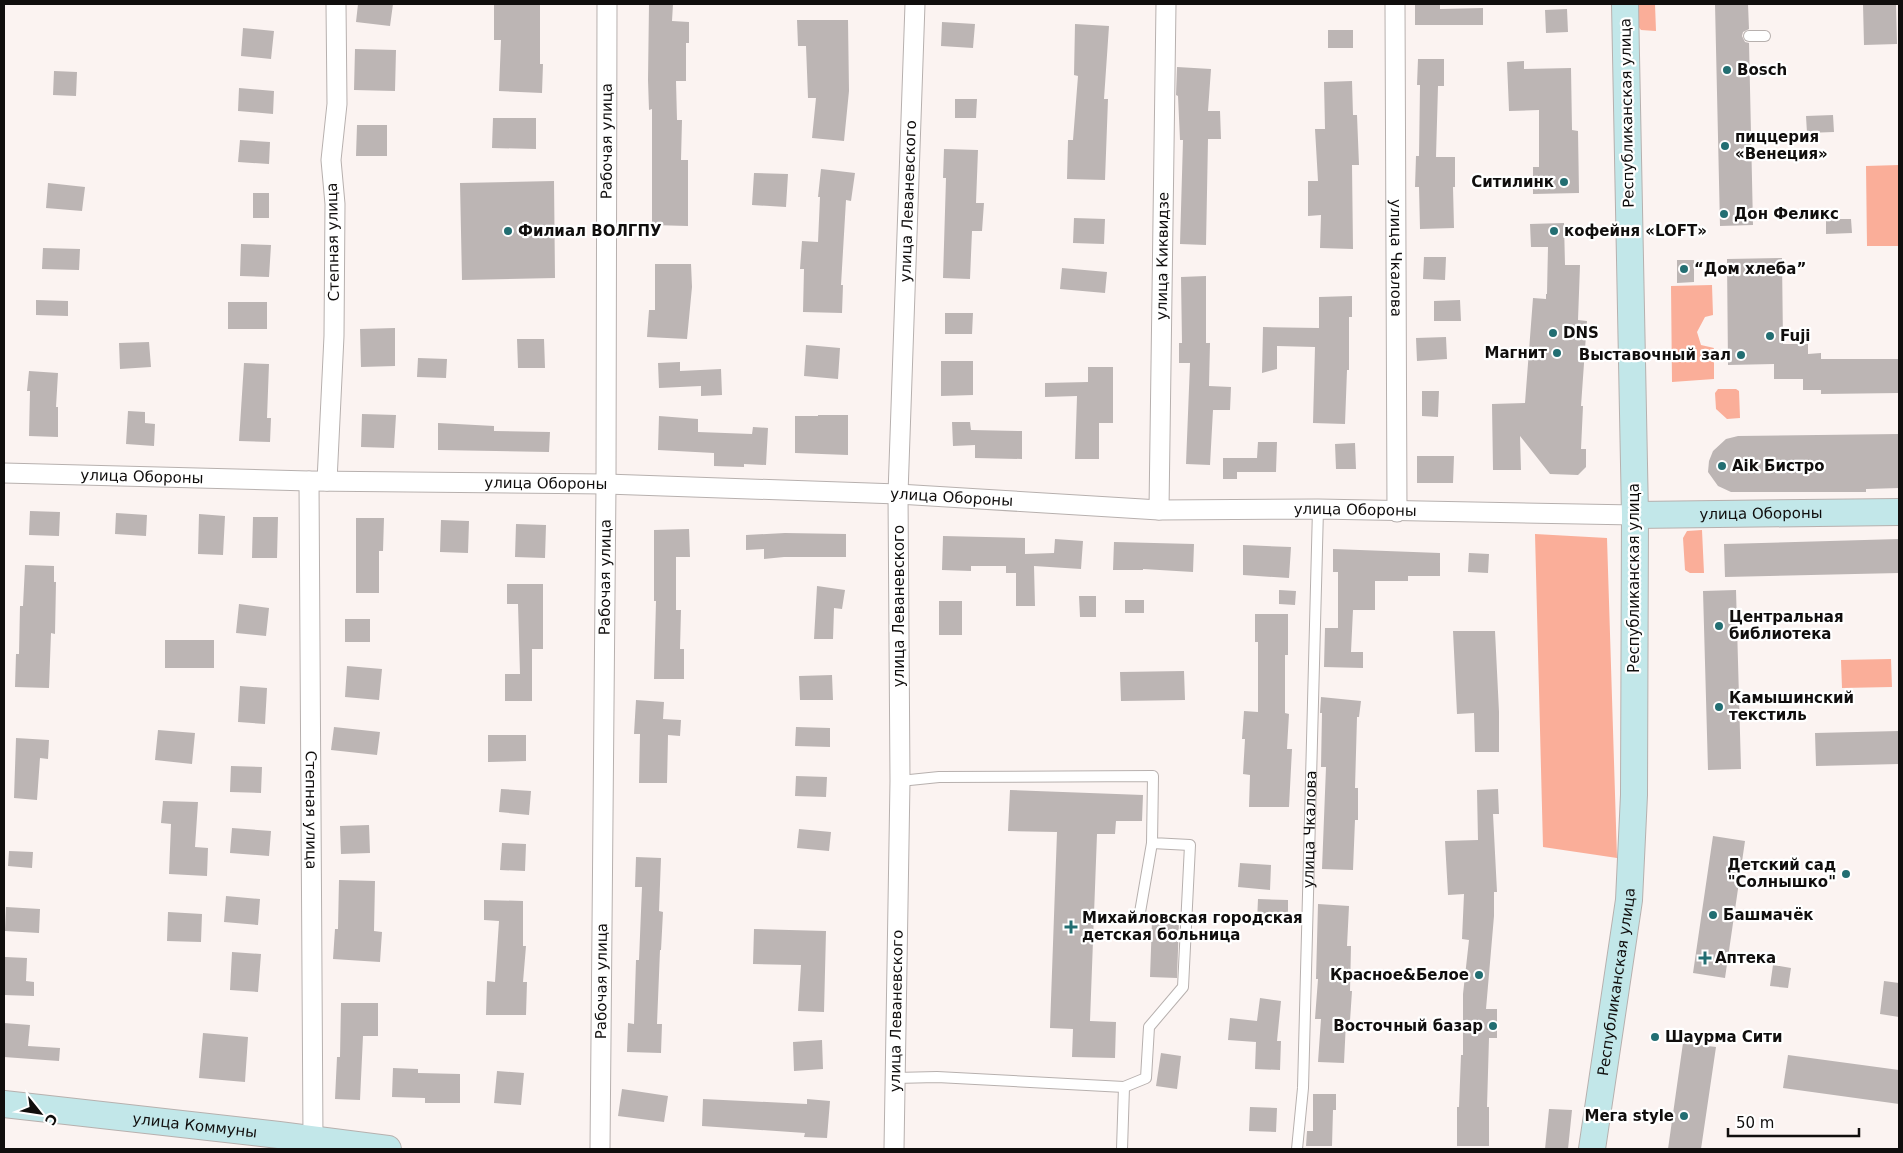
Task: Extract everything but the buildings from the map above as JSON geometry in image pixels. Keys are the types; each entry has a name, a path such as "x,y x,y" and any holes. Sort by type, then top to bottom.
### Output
{"street":[{"name":"Степная улица","path":"313,1139 318,481 334,336 335,204 331,160 337,104 336,4"},
{"name":"Рабочая улица","path":"600,1149 606,484 607,4"},
{"name":"улица Леваневского","path":"894,1149 900,781 898,494 915,4"},
{"name":"улица Киквидзе","path":"1159,510 1166,4"},
{"name":"улица Чкалова","path":"1395,4 1397,512"},
{"name":"Республиканская улица","path":"1592,1149 1629,900 1634,795 1635,515 1625,4"},
{"name":"улица Обороны","path":"4,473 318,481 606,484 898,494 1159,510 1318,509 1397,512 1635,515 1899,512"},
{"name":"улица Коммуны","path":"4,1104 277,1142 313,1139 388,1149"}],"lane":[{"path":"1749,36 1765,36"},
{"name":"улица Чкалова","path":"1298,1149 1303,1079 1318,509"},
{"path":"900,781 939,777 1153,776 1152,843 1139,918"},
{"path":"895,1078 937,1077 1124,1087 1146,1078 1149,1027 1183,987 1190,845 1152,843"},
{"path":"1122,1149 1124,1087"}],"shaded area":[{"path":"1636,4 1655,4 1656,31 1641,30 1637,25"},
{"path":"1899,165 1899,246 1867,246 1866,166"},
{"path":"1712,285 1713,315 1705,317 1697,332 1701,345 1714,348 1714,379 1672,382 1671,286"},
{"path":"1718,389 1736,389 1739,391 1740,418 1727,419 1716,409 1715,393"},
{"path":"1702,530 1704,573 1690,573 1685,570 1683,538 1687,531"},
{"path":"1535,534 1607,538 1617,858 1543,847"},
{"path":"1891,659 1892,687 1842,688 1841,660"}],"place":[{"name":"Bosch","path":"1727,70"},
{"name":"пиццерия «Венеция»","path":"1725,146"},
{"name":"Ситилинк","path":"1564,182"},
{"name":"Дон Феликс","path":"1724,214"},
{"name":"Филиал ВОЛГПУ","path":"508,231"},
{"name":"кофейня «LOFT»","path":"1554,231"},
{"name":"“Дом хлеба”","path":"1684,269"},
{"name":"DNS","path":"1553,333"},
{"name":"Fuji","path":"1770,336"},
{"name":"Магнит","path":"1557,353"},
{"name":"Выставочный зал","path":"1741,355"},
{"name":"Aik Бистро","path":"1722,466"},
{"name":"Центральная библиотека","path":"1719,626"},
{"name":"Камышинский текстиль","path":"1719,707"},
{"name":"Детский сад \"Солнышко\"","path":"1846,874"},
{"name":"Башмачёк","path":"1713,915"},
{"name":"Михайловская городская детская больница","path":"1071,927"},
{"name":"Аптека","path":"1705,958"},
{"name":"Красное&Белое","path":"1479,975"},
{"name":"Восточный базар","path":"1493,1026"},
{"name":"Шаурма Сити","path":"1655,1037"},
{"name":"Мега style","path":"1684,1116"}]}
